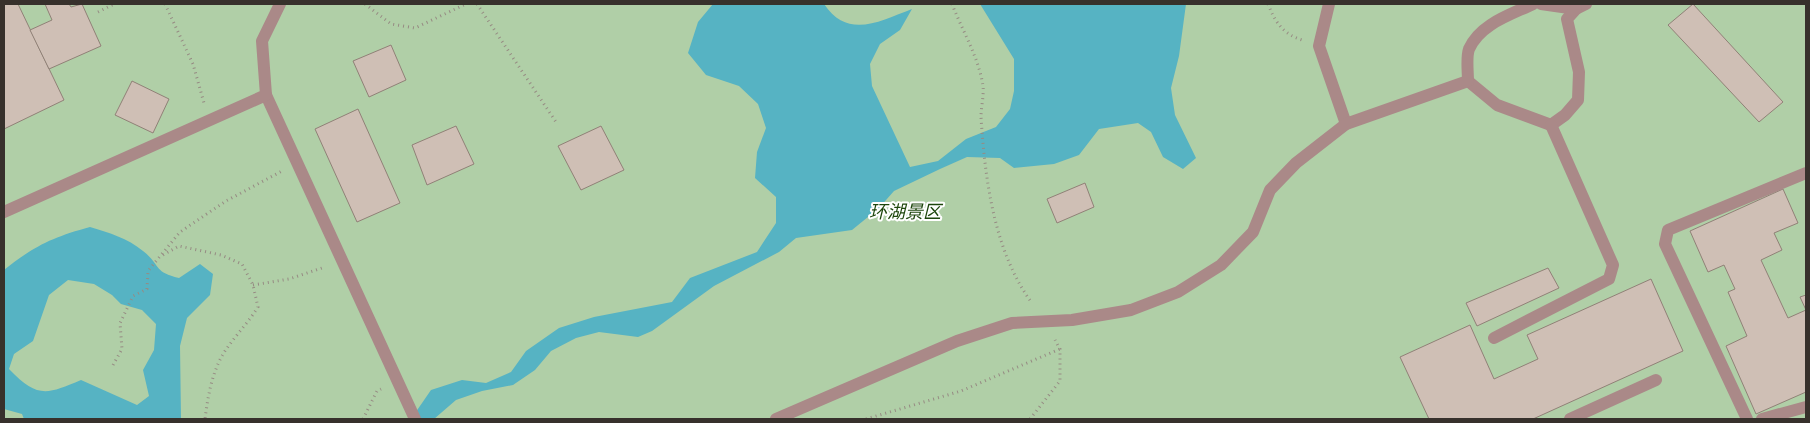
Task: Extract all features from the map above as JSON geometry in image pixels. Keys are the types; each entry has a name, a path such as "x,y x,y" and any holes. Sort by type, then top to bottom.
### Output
{"lane":[{"path":"280,4 262,41 266,95 415,419"},
{"path":"1329,4 1319,46 1346,124"},
{"path":"1468,81 1468,50 1481,32 1501,19 1532,4"},
{"path":"1542,4 1581,6"},
{"path":"1551,125 1565,115 1578,100 1579,72 1567,20 1581,6"},
{"path":"776,419 957,341 1012,323 1072,320 1131,310 1178,292 1221,265 1253,232 1270,190 1296,163 1346,124 1468,81"},
{"path":"1468,81 1497,105 1551,125 1613,265 1609,279 1494,338"},
{"path":"4,212 266,95"},
{"path":"1746,419 1665,244 1668,230 1806,173"},
{"path":"1570,419 1656,380"},
{"path":"1762,419 1806,407"}],"path":[{"path":"98,12 114,4"},
{"path":"165,4 193,64 209,120"},
{"path":"366,4 391,24 415,28 466,4"},
{"path":"477,4 556,122"},
{"path":"952,4 974,57 983,86 981,114 987,176 1008,259 1026,295 1046,321 1060,349 1060,381 1030,419"},
{"path":"1268,4 1275,22 1290,36 1319,46"},
{"path":"113,365 122,349 120,323 133,296 147,289 148,271 180,232 226,201 298,163"},
{"path":"162,255 179,246 221,255 242,264 253,285 258,307 245,328 225,352 213,378 205,419"},
{"path":"253,285 289,279 342,261"},
{"path":"866,419 961,391 1060,349"},
{"path":"363,419 377,391 398,381"}],"green space":[{"name":"环湖景区","path":"4,4 1806,4 1806,419 4,419"}],"water":[{"path":"713,4 824,4 833,15 843,22 854,25 876,22 912,9 900,30 880,44 870,64 872,86 910,167 938,161 966,139 996,127 1010,109 1014,91 1014,59 980,4 1186,4 1179,56 1171,88 1175,115 1196,158 1183,169 1163,157 1151,132 1138,123 1099,129 1079,155 1054,164 1014,168 1000,158 967,157 894,191 879,208 852,230 796,238 779,252 714,286 652,331 638,337 599,332 576,338 551,351 535,370 513,385 482,391 456,400 434,419 411,419 431,390 462,380 486,383 511,372 526,351 559,328 594,317 672,302 690,278 757,252 776,223 776,197 755,178 757,152 766,128 758,104 739,86 706,75 688,53 698,22"},
{"path":"90,227 124,239 137,246 149,256 161,271 171,276 179,278 200,264 213,274 210,295 187,318 180,346 181,419 24,419 22,414 4,409 4,270 35,248","holes":["68,280 94,284 112,295 121,304 142,310 156,324 154,350 143,370 149,396 137,405 81,380 59,389 42,391 27,385 9,369 14,354 33,341 49,295"]}],"building":[{"path":"4,4 18,4 64,100 4,129"},
{"path":"45,4 69,4 71,7 82,4 101,46 49,69 30,30 52,20"},
{"path":"1693,4 1783,102 1759,122 1668,25"},
{"path":"391,45 406,80 369,97 353,61"},
{"path":"132,81 169,99 153,133 115,115"},
{"path":"358,109 400,203 357,222 315,129"},
{"path":"456,126 474,164 427,185 412,145"},
{"path":"601,126 624,170 581,190 558,146"},
{"path":"1085,183 1094,207 1057,223 1047,199"},
{"path":"1783,189 1798,223 1774,233 1782,250 1761,260 1788,318 1806,310 1806,392 1756,414 1726,346 1747,336 1728,292 1735,289 1724,265 1708,272 1690,231"},
{"path":"1548,268 1559,288 1477,326 1466,303"},
{"path":"1651,279 1683,351 1533,419 1429,419 1400,357 1470,325 1494,379 1538,359 1527,335"},
{"path":"1806,295 1806,310 1800,297"}]}
